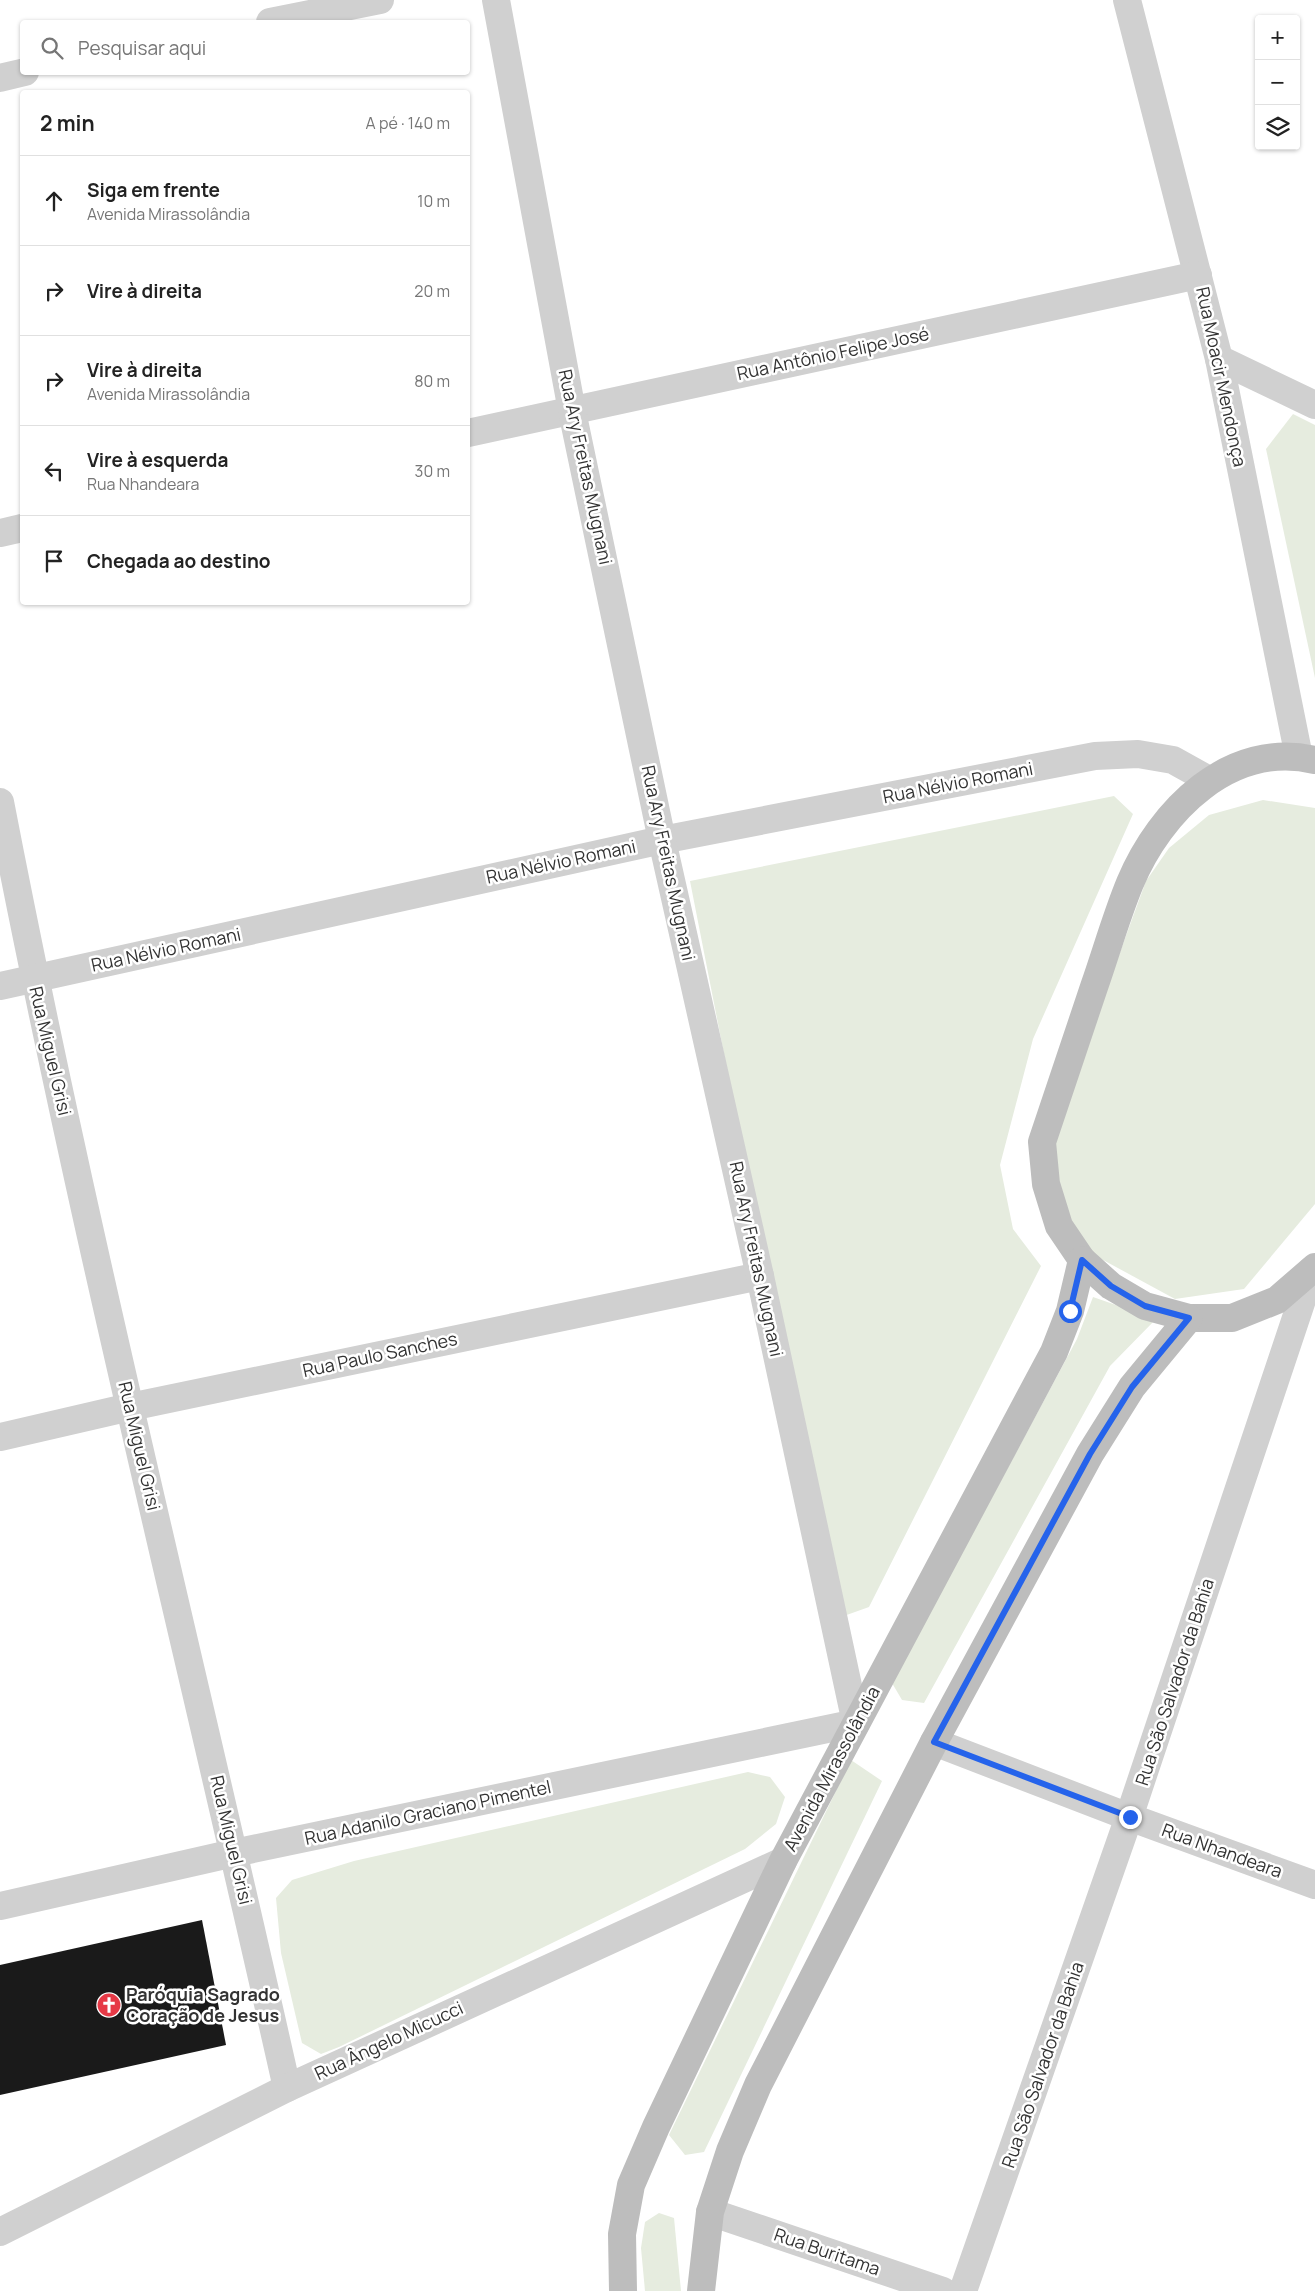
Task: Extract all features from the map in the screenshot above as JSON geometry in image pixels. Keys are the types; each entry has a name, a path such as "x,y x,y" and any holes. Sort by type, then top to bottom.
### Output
{"main road":[{"path":"1311,759 1268,757 1239,765 1209,780 1178,808 1154,838 1130,883 1042,1142 1046,1184 1059,1226 1082,1260 1111,1286 1145,1306 1189,1318 1232,1318 1276,1300 1314,1268"},
{"name":"Avenida Mirassolândia","path":"623,2291 622,2234 631,2186 656,2127 783,1861 1054,1352 1070,1311 1082,1260"},
{"path":"701,2291 710,2212 730,2151 758,2085 934,1742 1090,1454 1132,1387 1189,1318"}],"street":[{"path":"280,20 380,0"},
{"name":"Rua Ary Freitas Mugnani","path":"496,0 572,411 662,840 760,1276 856,1724"},
{"name":"Rua Moacir Mendonça","path":"1127,0 1219,359 1311,759"},
{"path":"0,78 20,73"},
{"name":"Rua Antônio Felipe José","path":"470,433 1198,275"},
{"path":"1219,359 1315,405"},
{"path":"0,533 20,528"},
{"name":"Rua Nélvio Romani","path":"0,986 662,840 1095,756 1138,754 1173,760 1209,780"},
{"name":"Rua Miguel Grisi","path":"0,802 34,979 286,2088"},
{"name":"Rua São Salvador da Bahia","path":"963,2291 1130,1817 1314,1268"},
{"name":"Rua Paulo Sanches","path":"0,1437 130,1407 760,1276"},
{"name":"Rua Adanilo Graciano Pimentel","path":"0,1906 234,1853 856,1724"},
{"name":"Rua Nhandeara","path":"934,1742 1315,1885"},
{"name":"Rua Ângelo Micucci","path":"0,2232 286,2088 783,1861"},
{"name":"Rua Buritama","path":"710,2212 943,2291"}],"shaded area":[{"path":"1293,414 1315,425 1315,678 1266,449"},
{"path":"1114,796 1133,814 1033,1039 1000,1165 1013,1229 1041,1266 869,1607 841,1617 823,1558 690,881"},
{"path":"1263,800 1315,808 1315,1204 1244,1289 1175,1299 1092,1254 1055,1200 1054,1133 1146,881 1169,848 1209,815"},
{"path":"1093,1297 1156,1319 1110,1366 924,1703 902,1700 892,1683 1077,1339"},
{"path":"851,1760 882,1781 704,2152 685,2155 669,2135"},
{"path":"748,1772 770,1777 785,1797 776,1824 745,1849 339,2047 321,2054 302,2043 281,1953 276,1898 292,1880 354,1861"},
{"path":"659,2213 674,2218 681,2291 645,2291 641,2248 645,2222"}],"building":[{"name":"Paróquia Sagrado Coração de Jesus","path":"202,1920 226,2045 0,2095 0,1965"}],"place":[{"name":"Paróquia Sagrado Coração de Jesus","path":"109,2005"}],"route":[{"path":"1070,1311 1082,1260 1111,1286 1145,1306 1189,1318 1132,1387 1090,1454 934,1742 1130,1817"}]}
